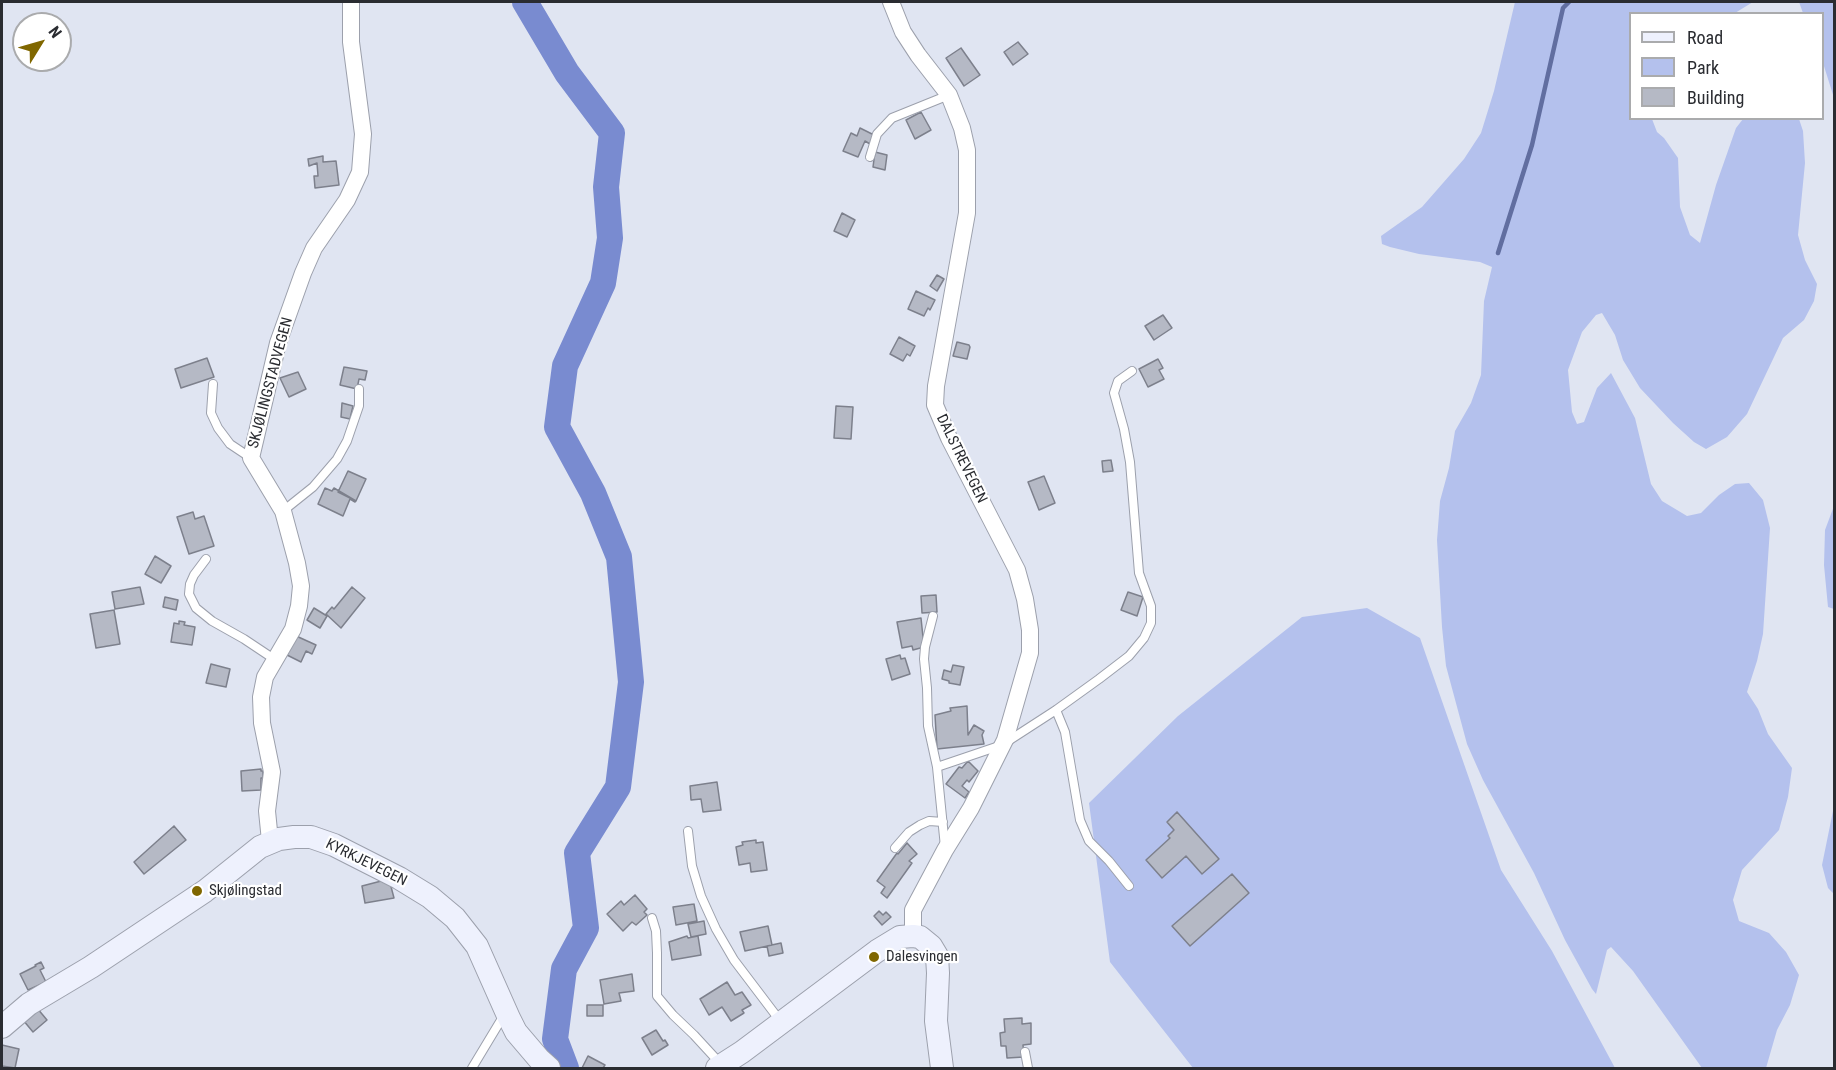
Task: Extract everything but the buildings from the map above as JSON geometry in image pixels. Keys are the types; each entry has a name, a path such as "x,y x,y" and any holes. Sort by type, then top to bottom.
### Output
{"main road":[{"name":"KYRKJEVEGEN","path":"2,1027 29,1004 161,922 270,841 311,837 334,845 399,878 430,897 455,918 477,946 516,1032 549,1068"},
{"path":"718,1067 877,951 900,937 913,936 920,937 931,946 937,956 936,1021 942,1068"}],"street":[{"name":"SKJØLINGSTADVEGEN","path":"270,841 267,811 272,772 262,723 261,696 265,677 293,629 300,596 297,563 282,511 251,458 278,342 303,273 314,248 347,200 360,172 363,134 351,42 351,2"},
{"name":"DALSTREVEGEN","path":"891,2 903,32 949,95 962,128 967,150 967,213 936,386 935,405 949,438 1017,570 1030,630 1030,653 1002,745 971,808 945,850 914,910 913,936"}],"lane":[{"path":"870,157 877,134 892,118 949,95"},
{"path":"937,767 1002,745 1056,710 1129,656 1144,638 1150,623 1151,606 1139,573 1130,462 1114,393 1118,381 1132,371"},
{"name":"SKJØLINGSTADVEGEN","path":"213,384 211,412 218,428 230,444 251,458"},
{"path":"282,511 313,487 337,459 359,406 359,389"},
{"path":"206,559 190,584 189,594 196,608 212,621 274,659"},
{"path":"933,616 924,659 928,726 937,767 945,850"},
{"path":"1056,710 1065,732 1080,820 1089,841 1129,886"},
{"path":"895,848 909,832 920,825 929,822 943,822"},
{"path":"688,831 692,866 701,896 716,929 734,960 782,1022"},
{"path":"651,918 656,931 657,996 717,1060 718,1067"},
{"path":"472,1068 506,1011"},
{"path":"1025,1052 1028,1068"}],"green space":[{"path":"1515,2 1753,2 1737,12 1629,12 1629,120 1652,120 1657,132 1678,158 1680,207 1690,235 1700,243 1716,185 1736,128 1742,120 1799,120 1803,131 1805,163 1798,235 1805,260 1817,284 1814,301 1804,320 1783,338 1747,414 1727,437 1706,449 1694,442 1673,423 1640,388 1623,360 1615,335 1602,313 1596,315 1582,332 1568,370 1572,412 1577,424 1584,422 1597,388 1611,373 1635,418 1651,484 1662,501 1687,516 1701,513 1719,495 1735,484 1749,483 1763,500 1770,528 1763,634 1747,692 1758,709 1768,734 1792,768 1788,797 1779,830 1742,870 1733,900 1739,921 1769,933 1786,952 1799,975 1790,1005 1777,1030 1766,1068 1702,1068 1633,971 1611,947 1607,950 1596,994 1565,940 1534,873 1483,780 1467,744 1446,666 1437,540 1440,501 1449,468 1455,431 1471,403 1481,375 1484,301 1492,267 1480,262 1419,254 1390,247 1382,244 1381,236 1422,207 1464,159 1481,133 1494,91"},
{"path":"1799,2 1834,2 1834,98 1824,66 1824,12 1803,12"},
{"path":"1834,506 1834,609 1828,607 1824,565 1825,530"},
{"path":"1367,608 1420,638 1501,870 1552,951 1615,1068 1193,1068 1110,962 1089,803 1178,716 1302,617"},
{"path":"1834,806 1834,894 1828,888 1822,865"}],"waterway":[{"path":"525,2 567,73 612,133 606,187 610,238 603,283 565,366 557,427 593,493 619,557 631,682 618,787 577,853 586,928 564,969 555,1039 566,1068"},
{"path":"1498,253 1532,145 1563,8 1569,2"}],"place":[{"name":"Skjølingstad","path":"197,891"},
{"name":"Dalesvingen","path":"874,957"}]}
